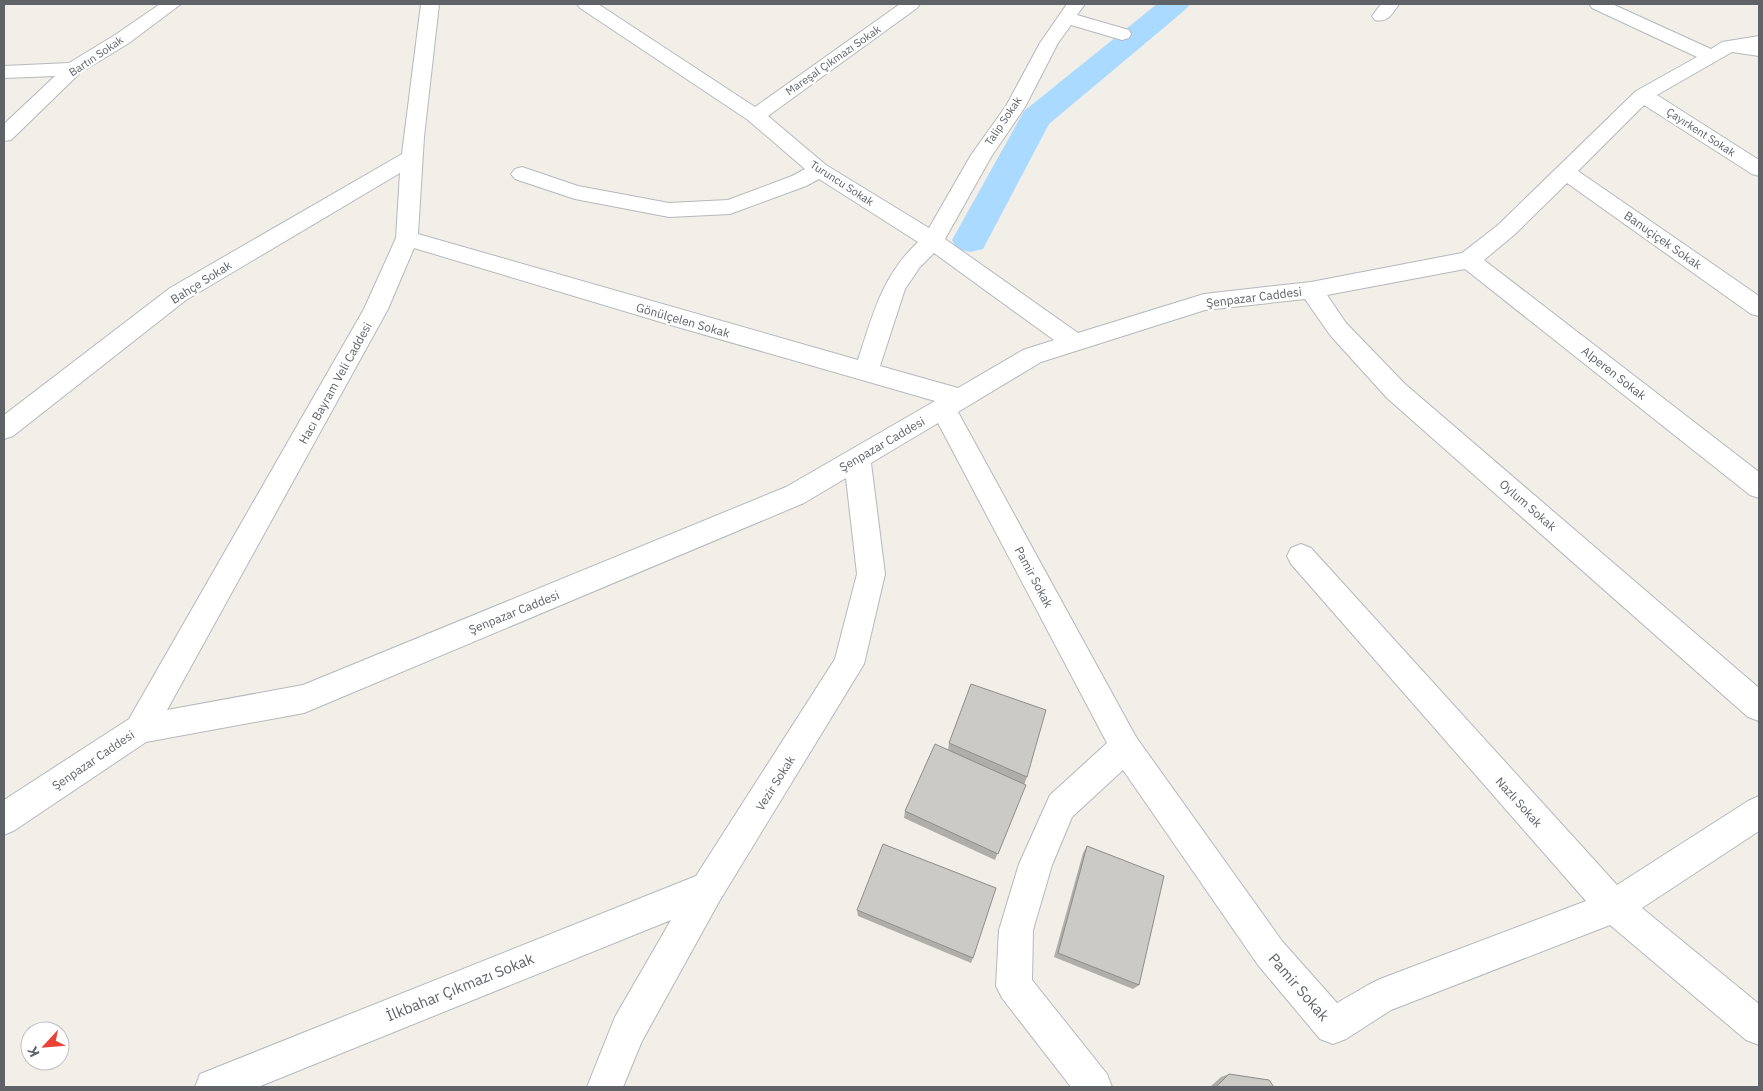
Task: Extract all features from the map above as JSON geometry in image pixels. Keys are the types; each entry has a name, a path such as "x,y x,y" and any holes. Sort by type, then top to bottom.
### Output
{"street":[{"name":"Bartın Sokak","path":"4,135 73,69 122,39 172,4"},
{"name":"Hacı Bayram Veli Caddesi","path":"140,729 376,309 407,238 412,157 430,4"},
{"name":"Turuncu Sokak","path":"586,4 755,116 819,170 933,241 1074,342"},
{"name":"Mareşal Çıkmazı Sokak","path":"755,116 911,4"},
{"path":"1598,4 1720,51 1759,50"},
{"path":"1071,11 1122,34"},
{"name":"Talip Sokak","path":"866,372 894,288 912,261 933,241 981,154 1015,107 1049,43 1071,11"},
{"path":"1720,51 1759,42"},
{"name":"Şenpazar Caddesi","path":"4,819 140,729 304,699 795,495 1032,356 1204,302 1311,290 1470,260 1506,230 1643,95 1720,51"},
{"path":"4,72 73,69"},
{"name":"Çayırkent Sokak","path":"1643,95 1759,170"},
{"name":"Bahçe Sokak","path":"4,429 178,294 412,157"},
{"path":"522,174 575,192 669,210 730,207 799,181 819,170"},
{"name":"Banuçiçek Sokak","path":"1566,172 1759,308"},
{"name":"Gönülçelen Sokak","path":"407,238 664,315 866,372 952,403"},
{"name":"Alperen Sokak","path":"1470,260 1759,487"},
{"name":"Oylum Sokak","path":"1311,290 1338,329 1396,391 1759,707"},
{"name":"Pamir Sokak","path":"952,403 1125,747 1270,953 1333,1026 1380,997 1614,907"},
{"name":"Vezir Sokak","path":"605,1087 628,1030 708,888 849,664 871,574 857,458"},
{"name":"Nazlı Sokak","path":"1301,556 1614,907 1759,1026"},
{"path":"1094,1087 1014,986 1016,930 1036,864 1061,806 1125,747"},
{"path":"1614,907 1759,812"},
{"name":"İlkbahar Çıkmazı Sokak","path":"213,1087 708,888"}],"building":[{"path":"971,684 1046,710 1027,777 949,743"},
{"path":"935,744 1026,785 998,854 905,811"},
{"path":"883,844 996,888 973,958 857,910"},
{"path":"1087,846 1164,876 1139,985 1058,953"},
{"path":"1229,1074 1269,1080 1274,1087 1216,1087"}],"waterway":[{"path":"970,240 1036,118 1175,4"}]}
